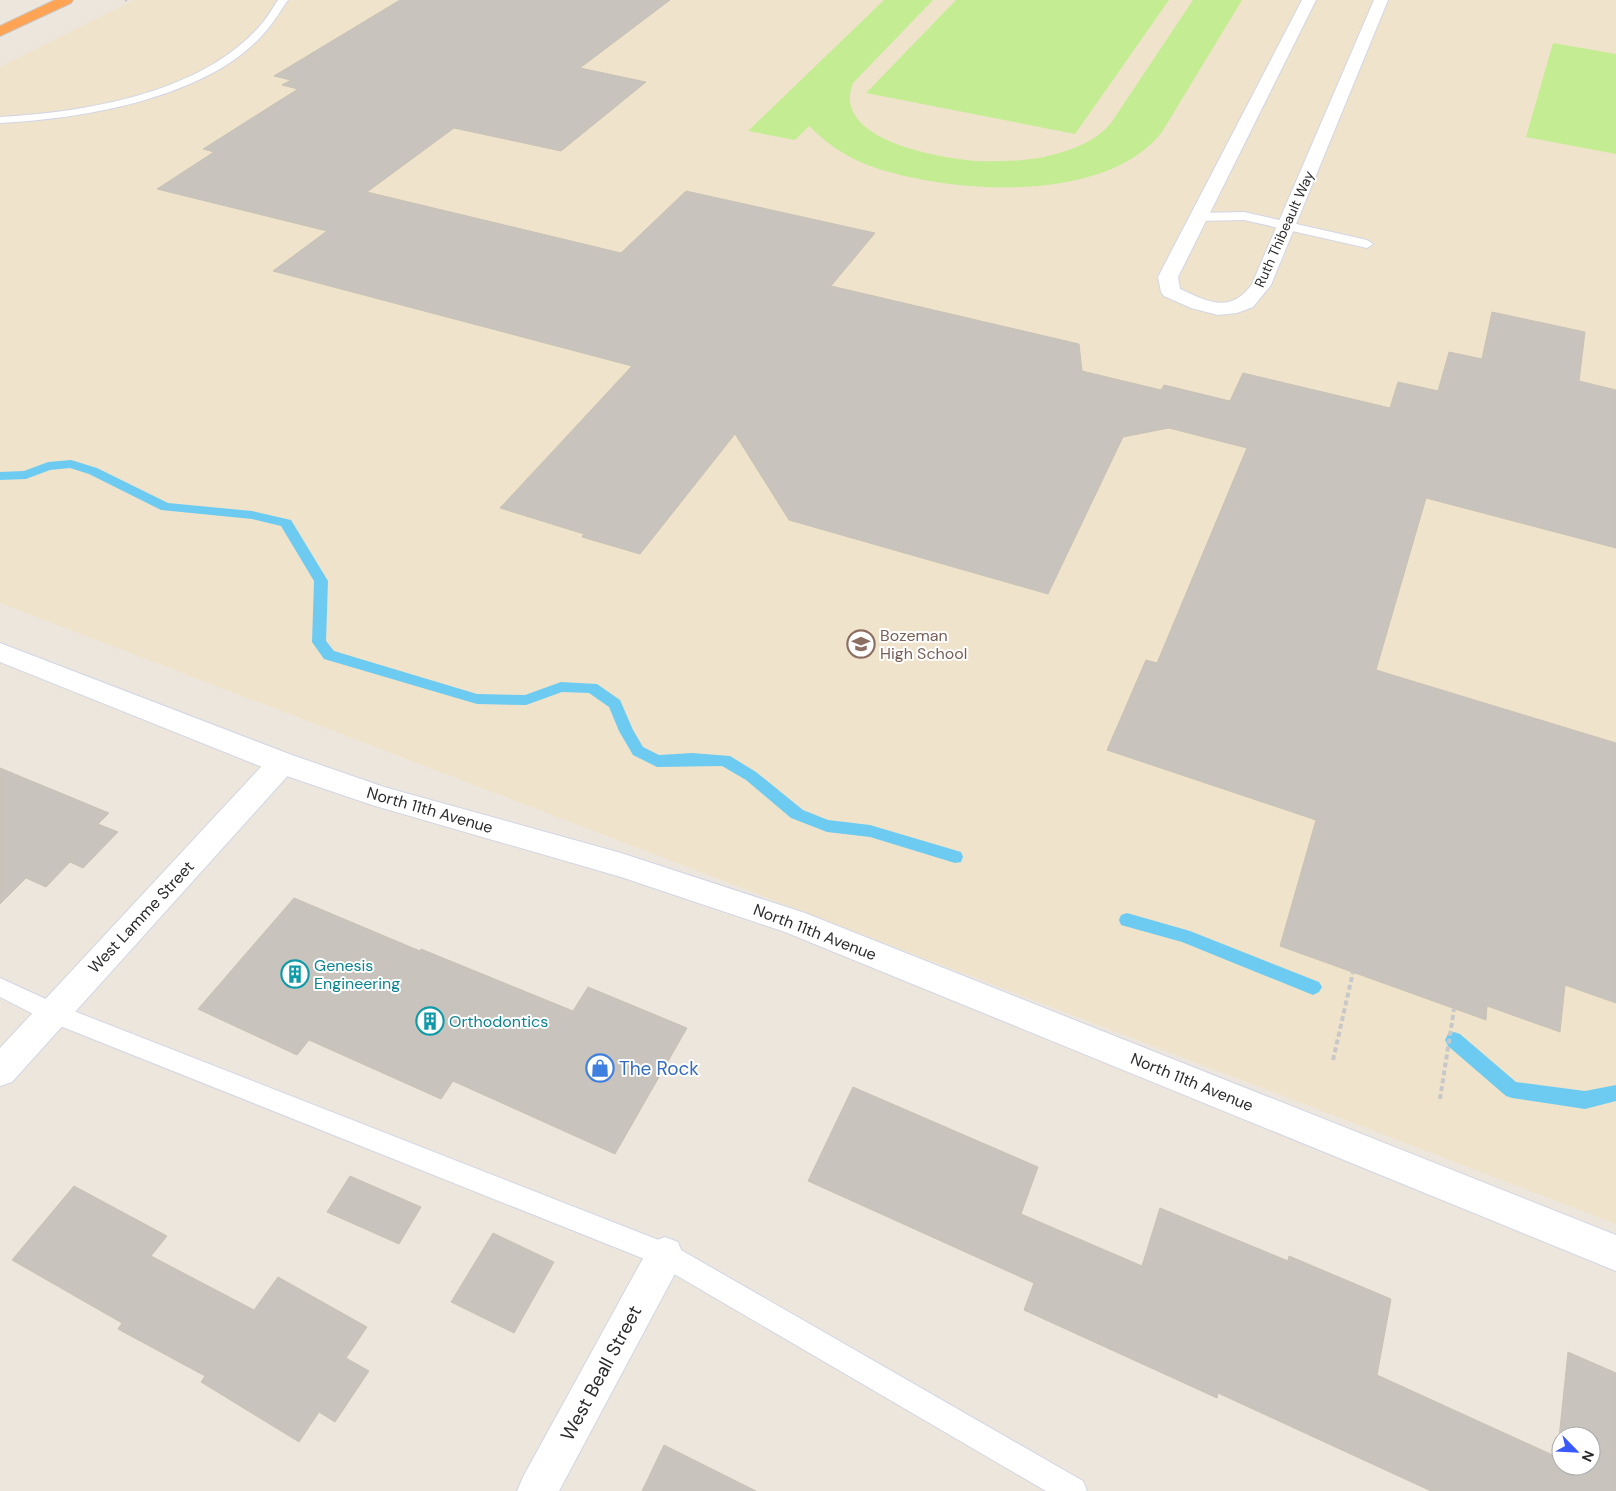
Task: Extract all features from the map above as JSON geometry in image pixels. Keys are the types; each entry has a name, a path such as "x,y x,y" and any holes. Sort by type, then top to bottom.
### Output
{"highway":[{"path":"0,32 66,0"}],"street":[{"name":"Ruth Thibeault Way","path":"1309,0 1168,278 1171,292 1198,305 1230,308 1247,302 1261,285 1288,225 1381,0"},
{"name":"North 11th Avenue","path":"0,652 282,763 382,797 621,865 794,922 1616,1253"},
{"name":"West Lamme Street","path":"0,1071 282,763"},
{"name":"West Beall Street","path":"537,1491 665,1255"}],"lane":[{"path":"0,120 22,120 75,113 128,101 186,82 223,62 251,42 274,17 284,0"},
{"path":"1199,217 1244,216 1367,244"},
{"path":"0,987 53,1013 665,1255 1072,1491"}],"path":[{"path":"1333,1060 1354,972"},
{"path":"1440,1099 1454,1009"}],"shaded area":[{"name":"Bozeman High School","path":"134,0 1616,0 1616,1224 0,603 0,67"}],"green space":[{"path":"884,0 933,0 853,83 850,103 857,119 872,132 892,142 915,150 959,159 993,161 1044,157 1072,149 1097,136 1111,123 1193,0 1242,0 1162,132 1136,156 1103,172 1064,183 1021,187 978,187 936,182 898,174 849,157 809,126 795,140 748,131"},
{"path":"956,0 1169,0 1075,134 866,93"},
{"path":"1553,43 1616,54 1616,154 1526,137"}],"building":[{"path":"400,0 670,0 580,68 646,82 561,151 454,128 367,192 621,253 686,191 875,233 831,286 1079,344 1082,371 1161,390 1164,385 1230,401 1243,373 1390,408 1398,382 1438,391 1449,352 1482,359 1492,312 1585,332 1579,381 1616,390 1616,548 1426,498 1376,670 1616,743 1616,1003 1565,985 1560,1032 1487,1006 1486,1020 1280,946 1316,820 1107,750 1146,660 1157,663 1247,448 1169,428 1123,437 1048,594 789,520 735,434 640,554 582,537 584,534 500,508 632,366 273,271 327,231 157,189 214,152 203,149 298,89 282,85 291,80 274,76"},
{"path":"0,768 109,813 98,824 118,832 83,868 70,862 46,887 26,878 0,904"},
{"path":"294,898 420,951 421,949 573,1011 588,987 687,1028 615,1154 453,1081 441,1099 309,1040 297,1055 198,1009"},
{"path":"853,1087 1038,1167 1021,1214 1142,1266 1160,1208 1288,1261 1289,1256 1391,1299 1377,1375 1551,1454 1551,1476 1601,1476 1601,1426 1560,1426 1568,1352 1616,1373 1616,1491 1431,1491 1218,1393 1217,1398 1024,1310 1034,1283 808,1181"},
{"path":"350,1176 421,1207 399,1244 327,1212"},
{"path":"74,1186 167,1236 151,1256 254,1310 278,1277 367,1327 346,1358 369,1371 335,1422 319,1412 299,1442 201,1382 205,1376 118,1329 122,1323 12,1260"},
{"path":"493,1233 554,1262 514,1333 451,1302"},
{"path":"664,1445 756,1491 642,1491"}],"waterway":[{"path":"0,476 26,475 48,466 71,464 93,471 165,507 252,515 286,523 321,581 319,642 329,655 477,699 526,700 561,687 592,688 615,704 626,731 638,751 657,761 725,760 751,776 797,814 827,826 870,831 955,857"},
{"path":"1127,920 1184,936 1313,987"},
{"path":"1454,1040 1512,1090 1585,1100 1616,1093"}],"place":[{"name":"Bozeman High School","path":"861,644"},
{"name":"Genesis Engineering","path":"295,974"},
{"name":"Orthodontics","path":"430,1021"},
{"name":"The Rock","path":"600,1068"}]}
